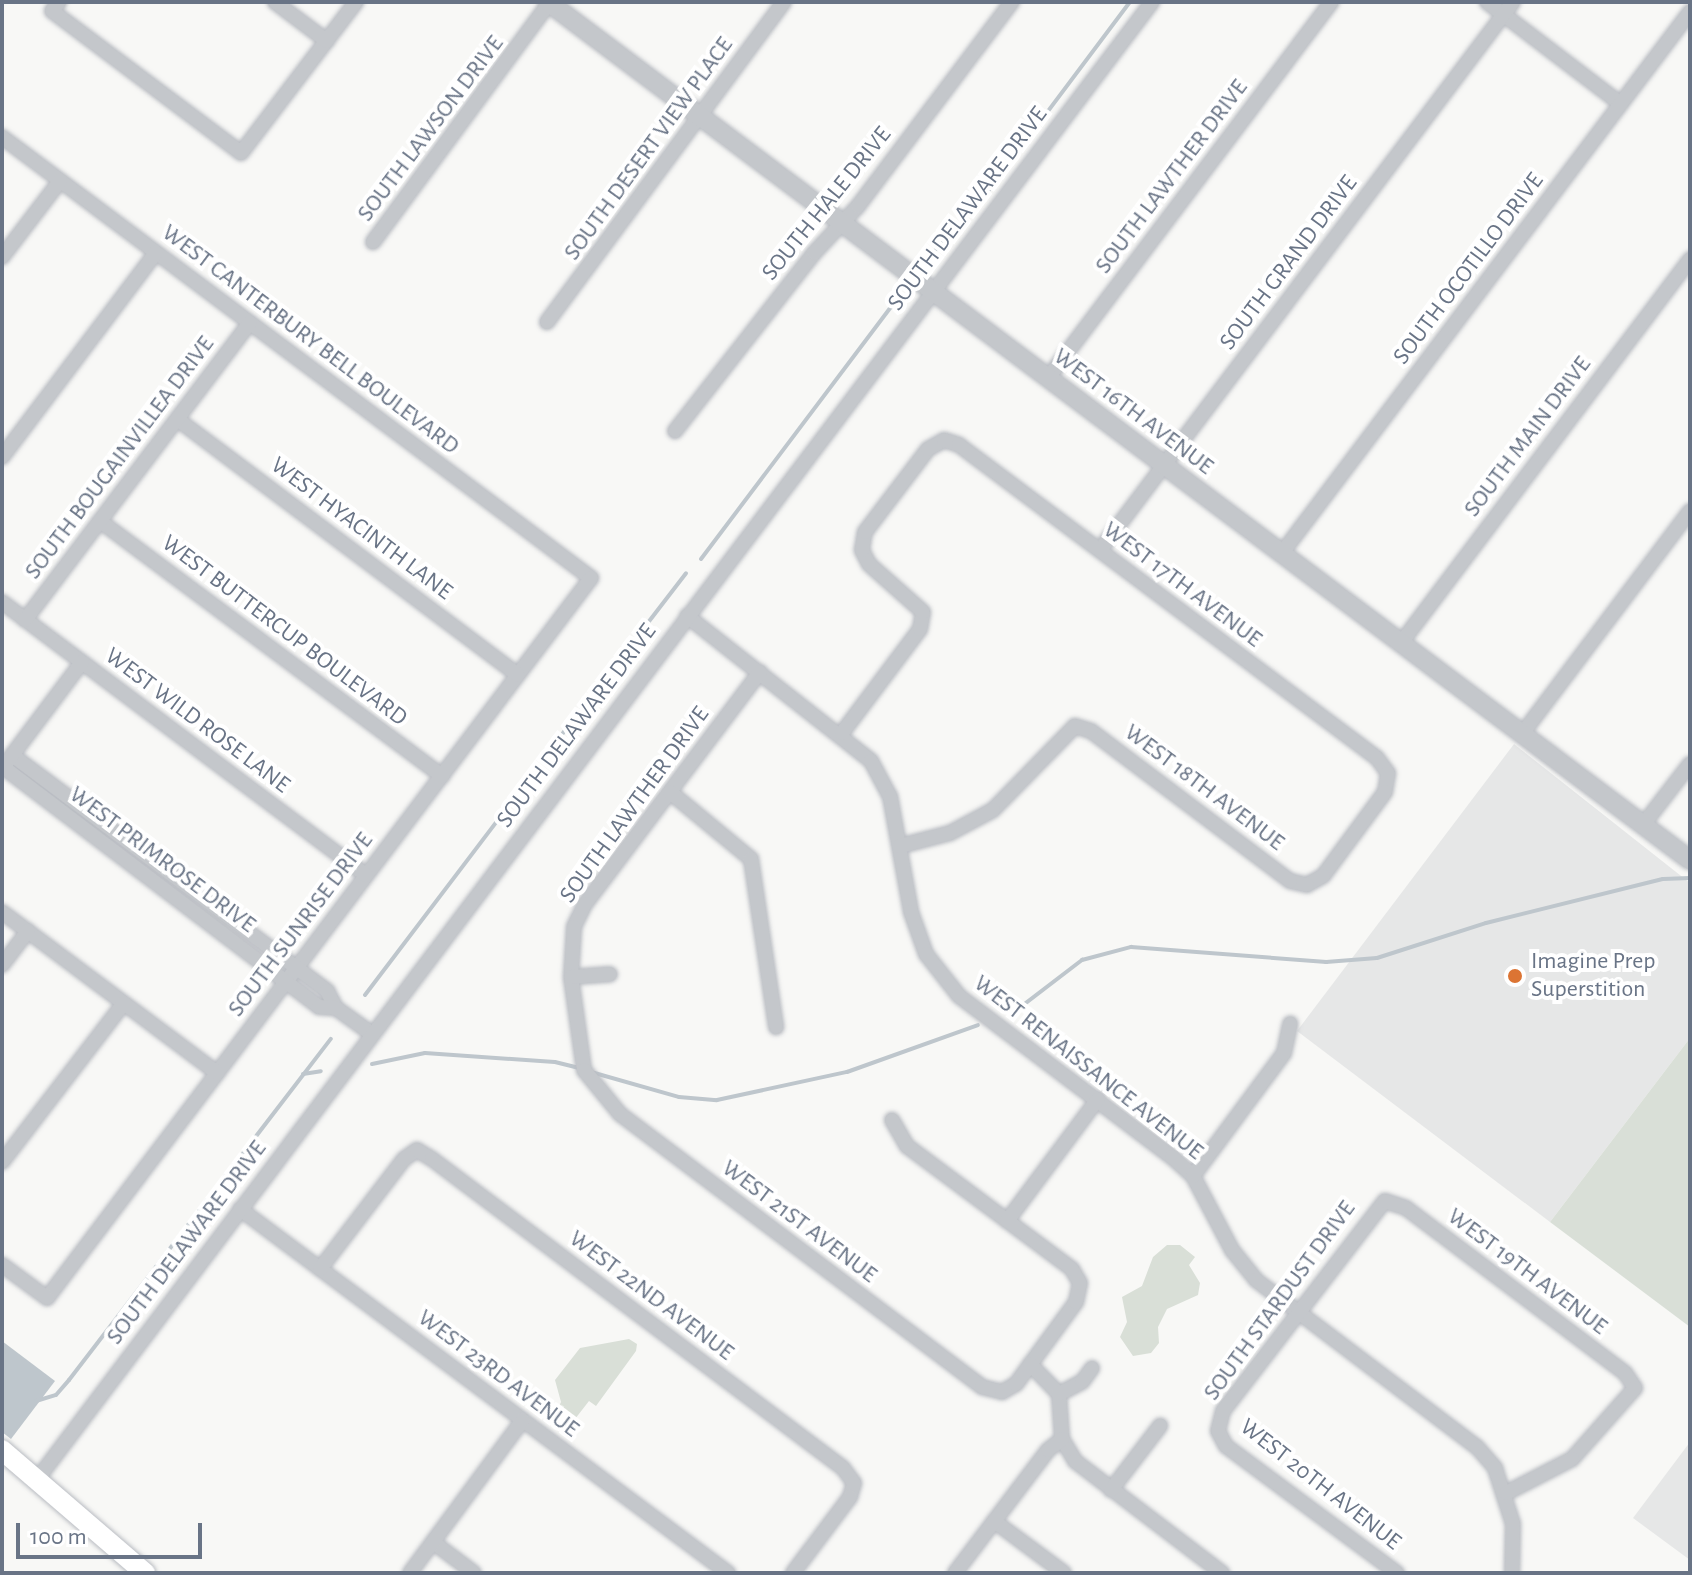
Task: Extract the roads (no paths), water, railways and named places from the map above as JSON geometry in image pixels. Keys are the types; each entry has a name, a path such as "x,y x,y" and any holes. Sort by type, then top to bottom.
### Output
{"main road":[{"path":"2,1450 39,1477 77,1517 145,1573"}],"street":[{"path":"275,2 327,41"},
{"path":"56,7 241,153 356,2"},
{"name":"WEST 16TH AVENUE","path":"549,2 1690,860"},
{"name":"SOUTH LAWSON DRIVE","path":"373,242 549,2"},
{"name":"SOUTH DESERT VIEW PLACE","path":"547,322 784,2"},
{"name":"SOUTH HALE DRIVE","path":"675,431 842,223 1012,2"},
{"name":"SOUTH DELAWARE DRIVE","path":"39,1477 1152,2"},
{"name":"SOUTH LAWTHER DRIVE","path":"1048,378 1331,2"},
{"path":"1487,2 1621,104"},
{"name":"SOUTH GRAND DRIVE","path":"1100,550 1513,2"},
{"name":"SOUTH OCOTILLO DRIVE","path":"1282,553 1690,12"},
{"name":"WEST CANTERBURY BELL BOULEVARD","path":"2,137 591,578"},
{"path":"2,257 60,181"},
{"path":"2,457 156,253"},
{"name":"SOUTH MAIN DRIVE","path":"1401,643 1690,259"},
{"name":"SOUTH BOUGAINVILLEA DRIVE","path":"25,620 250,323"},
{"name":"WEST HYACINTH LANE","path":"177,419 518,675"},
{"name":"WEST 17TH AVENUE","path":"842,733 920,629 923,612 869,564 862,550 865,532 928,449 944,440 959,445 1377,758 1388,773 1376,804 1323,876 1307,885"},
{"path":"1522,734 1690,511"},
{"name":"WEST BUTTERCUP BOULEVARD","path":"100,521 442,776"},
{"name":"SOUTH SUNRISE DRIVE","path":"2,1265 47,1298 591,578"},
{"name":"WEST WILD ROSE LANE","path":"2,602 366,875"},
{"name":"WEST RENAISSANCE AVENUE","path":"687,616 842,733 871,761 890,796 911,912 926,954 959,996 1098,1099 1193,1176 1232,1250 1256,1280 1477,1447 1495,1468 1506,1493 1513,1524 1512,1573"},
{"path":"6,764 82,662"},
{"name":"SOUTH LAWTHER DRIVE","path":"584,1070 569,950 585,904 760,672"},
{"name":"WEST 18TH AVENUE","path":"900,846 950,833 993,810 1036,772 1075,726 1091,731 1290,881 1307,885"},
{"name":"WEST PRIMROSE DRIVE","path":"6,764 319,1007 336,1008"},
{"name":"WEST PRIMROSE DRIVE","path":"6,764 327,991 336,1008 368,1040"},
{"path":"1643,825 1690,764"},
{"path":"670,792 751,859 776,1027"},
{"path":"2,912 217,1073"},
{"path":"2,965 28,931"},
{"path":"571,977 610,974"},
{"path":"2,1162 124,1003"},
{"path":"1193,1176 1284,1053 1290,1024"},
{"name":"WEST 21ST AVENUE","path":"584,1070 620,1114 982,1387 1002,1392 1030,1364"},
{"path":"1007,1221 1098,1099"},
{"path":"892,1120 907,1146 1072,1269 1080,1283 1076,1302 1030,1364 1059,1394 1062,1439 1075,1461 1222,1573"},
{"name":"WEST 22ND AVENUE","path":"320,1269 404,1159 417,1150 843,1468 854,1483 850,1497 793,1573"},
{"name":"SOUTH STARDUST DRIVE","path":"1218,1431 1223,1411 1385,1201"},
{"name":"WEST 19TH AVENUE","path":"1385,1201 1406,1208 1625,1373 1635,1388 1572,1459 1506,1493"},
{"name":"WEST 23RD AVENUE","path":"240,1209 728,1573"},
{"path":"1059,1394 1082,1382 1092,1368"},
{"path":"410,1573 523,1420"},
{"path":"1111,1490 1160,1426"},
{"name":"WEST 20TH AVENUE","path":"1218,1431 1226,1446 1389,1571"},
{"path":"955,1573 1048,1450 1062,1439"},
{"path":"994,1521 1064,1573"},
{"path":"433,1542 474,1573"}],"waterway":[{"path":"927,259 976,207 1130,2"},
{"path":"701,559 893,304"},
{"path":"553,746 686,573"},
{"path":"365,995 533,774"},
{"path":"1010,1015 1082,960 1131,947 1326,962 1377,958 1486,923 1663,879 1690,878"},
{"path":"591,1072 679,1097 717,1100 847,1072 978,1025"},
{"path":"36,1401 56,1395 69,1380 331,1039"},
{"path":"372,1064 425,1053 555,1062 579,1068"},
{"path":"303,1074 321,1071"}],"place":[{"name":"Imagine Prep Superstition","path":"1515,976"}]}
